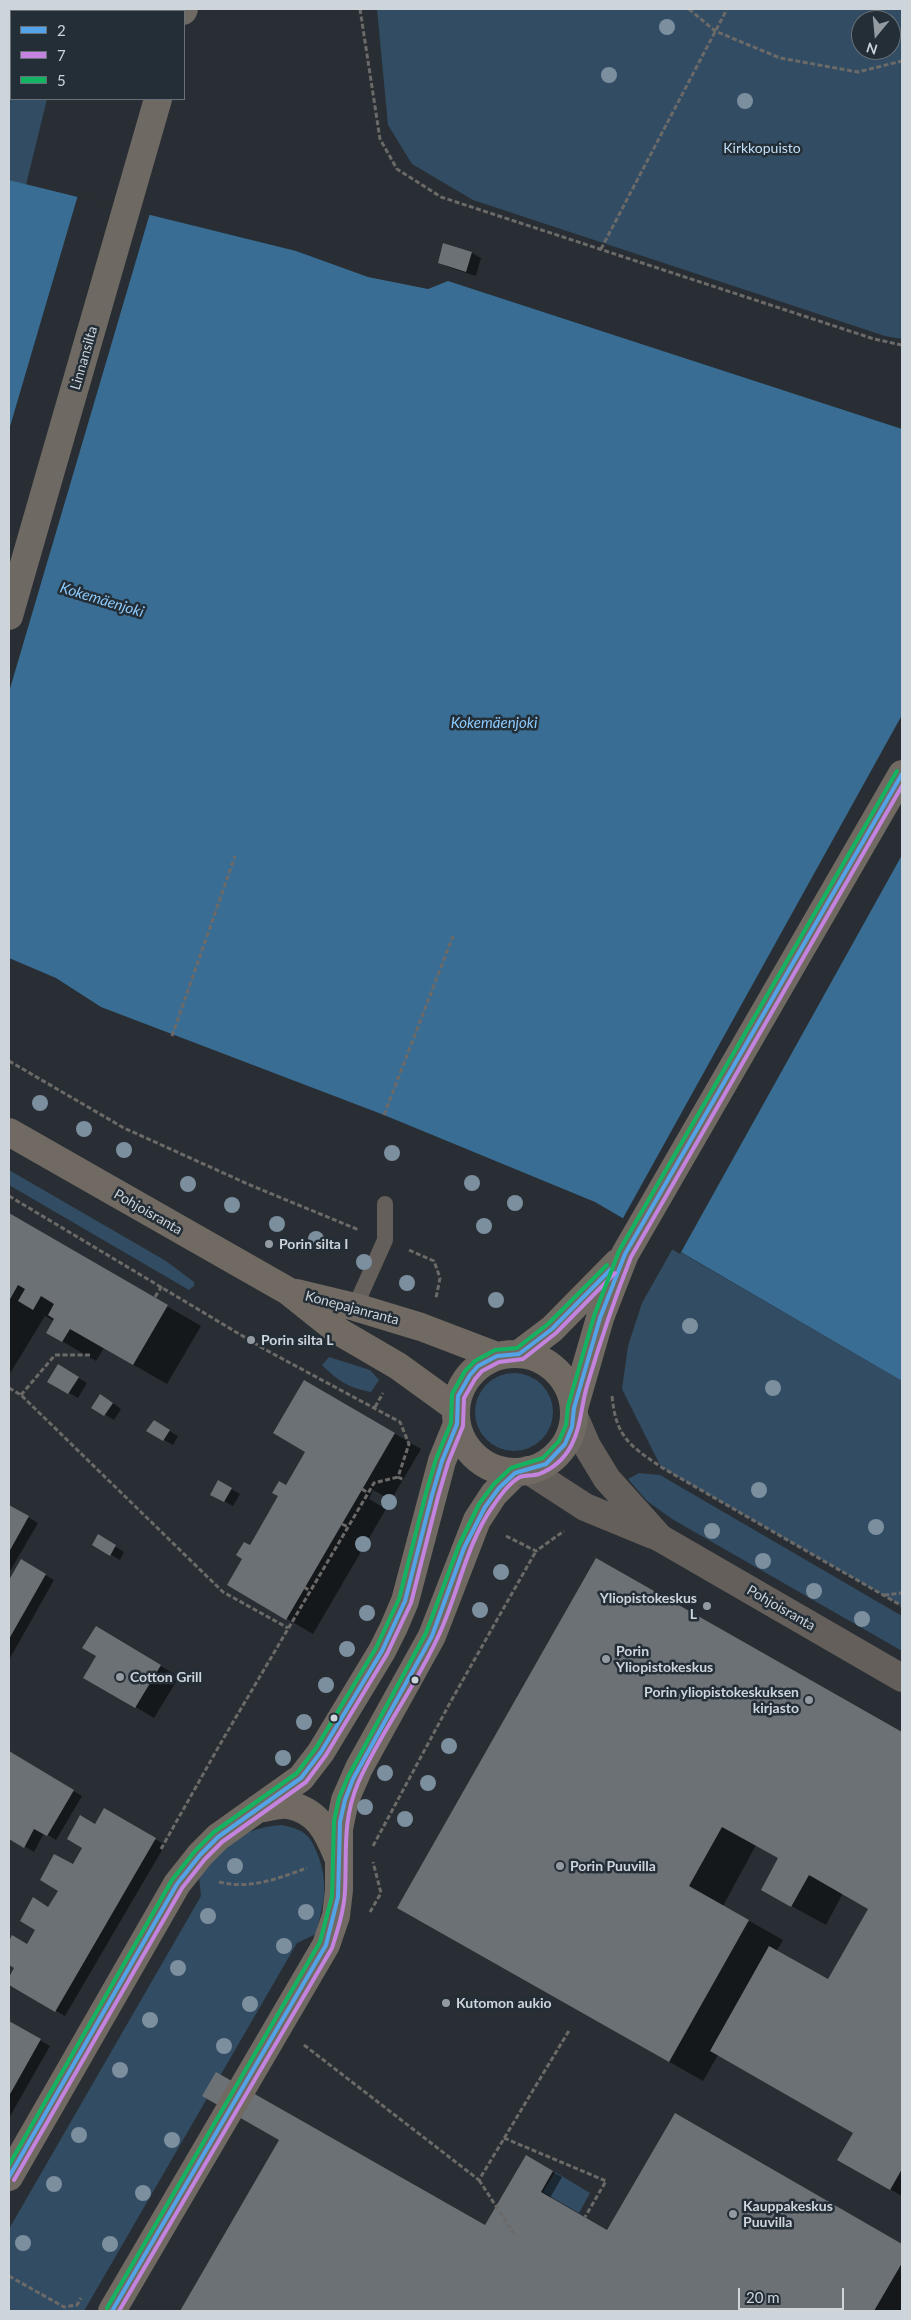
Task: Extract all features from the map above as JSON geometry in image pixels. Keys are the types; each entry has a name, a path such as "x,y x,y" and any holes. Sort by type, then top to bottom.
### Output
{"main road":[{"name":"Linnansilta","path":"9,616 158,100"},
{"path":"457,1416 463,1440 473,1455 494,1468 522,1471 540,1466 557,1454 570,1434 574,1412 600,1318 625,1254 902,774"},
{"name":"Pohjoisranta","path":"9,1132 288,1291"},
{"path":"9,2177 177,1884 187,1870 218,1837 301,1778 316,1759 382,1651 405,1601 432,1495 457,1416 463,1385 478,1366 508,1355 552,1329 625,1254"},
{"name":"Konepajanranta","path":"288,1291 355,1307 508,1355"},
{"name":"Konepajanranta","path":"288,1291 338,1332 398,1366 457,1416"},
{"path":"508,1355 541,1360 557,1371 569,1388 574,1412"},
{"path":"112,2311 326,1945 337,1908 339,1890 337,1855 339,1829 345,1800 359,1768 432,1636 477,1520 494,1494 522,1471"},
{"path":"254,1810 287,1805 310,1813 326,1830 337,1855"}],"street":[{"name":"Pohjoisranta","path":"574,1412 587,1446 607,1479 660,1538"},
{"name":"Pohjoisranta","path":"522,1471 585,1507 660,1538 902,1678"}],"lane":[{"path":"355,1307 386,1240 385,1204"}],"path":[{"path":"360,9 380,139 397,169 441,197 874,339 902,345"},
{"path":"689,9 715,30 780,58 858,72 902,61"},
{"path":"601,250 727,9"},
{"path":"172,1036 235,856"},
{"path":"384,1115 453,936"},
{"path":"9,1061 124,1128 250,1185 434,1261 440,1278 435,1300 421,1327"},
{"path":"9,1196 266,1350 400,1422 409,1444 398,1477"},
{"path":"155,1297 162,1286"},
{"path":"20,1395 55,1355 90,1355"},
{"path":"375,1407 398,1366"},
{"path":"9,1388 20,1395 223,1592 288,1628"},
{"path":"612,1392 614,1413 620,1431 632,1447 661,1466 902,1606"},
{"path":"337,1855 263,1883 229,1885 199,1877 159,1853 288,1628 374,1484 398,1477 432,1495"},
{"path":"362,1489 368,1493"},
{"path":"477,1520 536,1552 569,1527 585,1507"},
{"path":"342,1524 348,1527"},
{"path":"304,1588 310,1591"},
{"path":"883,1595 902,1593"},
{"path":"479,2180 570,2029"},
{"path":"298,2040 479,2180 516,2237"},
{"path":"504,2138 606,2181 585,2217"},
{"path":"9,2276 64,2307 77,2305 85,2291"}],"green space":[{"path":"9,9 70,9 10,10 10,100 47,100 26,185 9,180"},
{"name":"Kirkkopuisto","path":"377,9 902,9 902,339 885,336 473,200 412,164 388,125"},
{"path":"9,1170 166,1261 194,1282 194,1286 189,1290 9,1185"},
{"path":"673,1248 902,1381 902,1606 661,1467 622,1389 628,1346 642,1303"},
{"path":"329,1357 370,1370 379,1380 371,1392 350,1386 339,1380 322,1365"},
{"path":"514,1373 529,1376 546,1390 550,1397 553,1412 550,1427 536,1444 529,1448 514,1451 499,1448 482,1434 478,1427 475,1412 478,1397 492,1380 499,1376"},
{"path":"639,1473 660,1475 902,1616 902,1651 672,1519 647,1501 628,1479"},
{"path":"282,1825 297,1829 306,1835 313,1844 319,1858 324,1878 324,1896 316,1934 297,1943 84,2311 9,2311 9,2229 201,1896 199,1877 225,1847 234,1840 255,1830"},
{"path":"555,2172 590,2193 579,2213 543,2192"}],"water":[{"name":"Kokemäenjoki","path":"9,180 296,251 368,277 428,289 448,281 902,429 902,1381 595,1202 384,1115 101,1007 56,978 9,958"}],"pier":[{"path":"78,195 150,213 9,692 9,430"},
{"path":"902,715 902,855 680,1254 622,1220"}],"building":[{"path":"443,243 472,252 466,272 438,263"},
{"path":"9,1213 168,1305 133,1365 70,1329 62,1342 46,1333 54,1319 48,1315 54,1304 41,1296 33,1310 18,1301 25,1289 18,1285 9,1301"},
{"path":"58,1364 79,1377 68,1394 47,1382"},
{"path":"304,1380 395,1433 286,1620 227,1585 242,1559 236,1555 244,1542 250,1545 278,1496 272,1493 279,1481 286,1485 305,1452 273,1433"},
{"path":"100,1394 113,1403 104,1416 91,1408"},
{"path":"154,1420 170,1430 163,1441 146,1431"},
{"path":"218,1480 232,1488 224,1502 210,1495"},
{"path":"9,1505 29,1516 9,1552"},
{"path":"98,1534 116,1545 110,1556 92,1545"},
{"name":"Porin Puuvilla","path":"596,1558 902,1732 902,2169 890,2190 837,2160 853,2133 710,2051 769,1946 828,1979 868,1909 809,1875 791,1907 761,1890 778,1858 722,1827 689,1886 749,1920 669,2062 397,1908"},
{"path":"21,1559 46,1574 9,1639 9,1580"},
{"path":"96,1626 161,1665 135,1708 83,1678 96,1656 82,1648"},
{"path":"9,1751 74,1790 47,1836 34,1829 24,1848 9,1839"},
{"path":"104,1808 156,1838 55,2012 9,1985 9,1977 14,1968 9,1965 9,1941 12,1935 27,1944 35,1930 20,1921 33,1897 48,1907 58,1891 40,1880 54,1854 73,1864 82,1848 67,1839 80,1815 95,1824"},
{"path":"9,2021 41,2039 9,2096"},
{"name":"Kauppakeskus Puuvilla","path":"216,2072 485,2225 526,2155 553,2171 541,2192 607,2230 675,2113 902,2244 902,2263 874,2311 180,2311 279,2140 202,2096"}],"transit line":[{"name":"5","path":"107,2308 320,1942 332,1896 334,1821 339,1798 348,1777 426,1633 459,1545 479,1504 494,1484 511,1468 543,1458 559,1441 566,1425 568,1406 594,1316 619,1251 897,771"},
{"name":"2","path":"112,2311 326,1945 338,1897 340,1822 345,1800 353,1779 432,1636 464,1548 485,1507 499,1488 515,1473 546,1464 565,1444 572,1427 574,1408 600,1318 625,1254 902,774"},
{"name":"7","path":"119,2311 332,1948 344,1898 347,1824 353,1797 367,1765 437,1639 483,1521 512,1483 520,1477 539,1474 548,1469 557,1463 571,1446 577,1432 585,1394 597,1353 631,1257 902,786"},
{"name":"5","path":"9,2165 172,1880 195,1851 214,1832 297,1773 316,1748 376,1648 399,1599 436,1459 451,1423 452,1394 465,1371 475,1361 495,1350 517,1348 548,1324 607,1265"},
{"name":"2","path":"9,2177 177,1884 200,1855 218,1837 301,1778 321,1752 382,1651 405,1601 432,1495 442,1461 457,1424 458,1396 470,1375 478,1366 497,1356 519,1354 552,1329 611,1269"},
{"name":"7","path":"14,2180 182,1888 205,1859 222,1842 306,1782 326,1755 387,1654 411,1603 438,1497 448,1463 463,1426 464,1398 475,1379 482,1371 499,1362 523,1359 556,1333 615,1273"}],"place":[{"name":"Porin silta I","path":"269,1244"},
{"name":"Porin silta L","path":"251,1340"},
{"name":"Yliopistokeskus L","path":"707,1606"},
{"name":"Porin Yliopistokeskus","path":"606,1659"},
{"name":"Cotton Grill","path":"120,1677"},
{"name":"Porin yliopistokeskuksen kirjasto","path":"809,1700"},
{"name":"Porin Puuvilla","path":"560,1866"},
{"name":"Kutomon aukio","path":"446,2003"},
{"name":"Kauppakeskus Puuvilla","path":"733,2214"}]}
